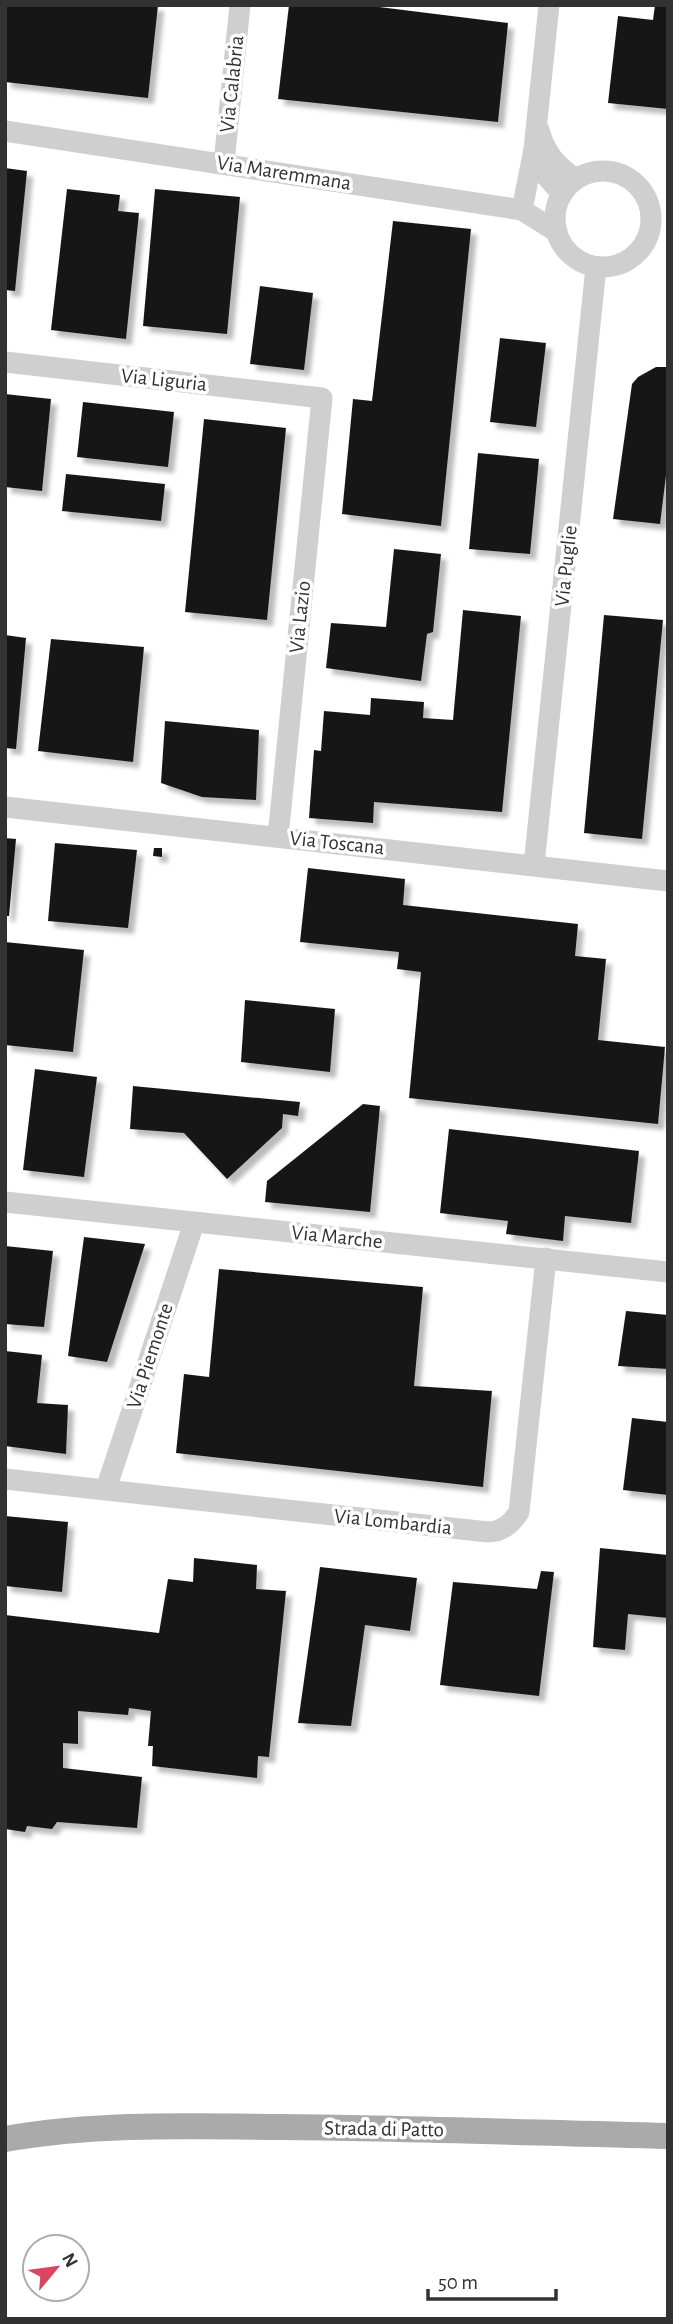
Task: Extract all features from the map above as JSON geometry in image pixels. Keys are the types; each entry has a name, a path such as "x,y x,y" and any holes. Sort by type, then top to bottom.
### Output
{"main road":[{"name":"Strada di Patto","path":"5,2139 60,2131 159,2126 371,2128 668,2136"}],"street":[{"name":"Via Calabria","path":"224,163 240,5"},
{"path":"522,210 534,149 549,5"},
{"path":"536,121 549,156 569,186"},
{"name":"Via Maremmana","path":"5,131 522,210 557,232"},
{"path":"534,149 541,170 569,186"},
{"path":"598,171 613,172 628,177 639,187 648,200 651,215 659,229 634,256 614,266 596,267 578,260 567,251 557,232 555,211 569,186 598,171"},
{"name":"Via Puglie","path":"534,865 596,267"},
{"name":"Via Liguria","path":"5,362 322,398"},
{"name":"Via Lazio","path":"278,837 322,398"},
{"name":"Via Toscana","path":"5,807 668,881"},
{"name":"Via Marche","path":"5,1202 668,1272"},
{"name":"Via Piemonte","path":"106,1489 194,1223"},
{"name":"Via Lombardia","path":"5,1479 488,1532 500,1530 514,1520 519,1512 545,1258"}],"building":[{"path":"5,5 158,5 148,98 5,82"},
{"path":"289,5 363,5 508,23 498,122 278,99"},
{"path":"655,5 668,5 668,109 608,103 618,16 653,20"},
{"path":"5,168 27,171 15,291 5,290"},
{"path":"67,189 120,195 118,211 139,213 126,339 51,330"},
{"path":"155,189 240,197 227,334 143,326"},
{"path":"393,221 471,229 441,526 342,514 353,399 372,401"},
{"path":"260,286 313,293 304,370 250,364"},
{"path":"500,338 546,343 536,427 490,422"},
{"path":"656,367 668,367 668,459 660,524 613,519 632,384 638,377"},
{"path":"5,394 51,399 42,491 5,487"},
{"path":"83,402 174,412 168,467 77,457"},
{"path":"204,419 286,428 267,620 185,612"},
{"path":"478,453 539,459 530,554 469,549"},
{"path":"66,474 165,484 161,521 62,511"},
{"path":"394,549 441,554 433,632 427,634 421,681 326,668 331,623 386,627"},
{"path":"463,610 521,616 502,812 374,802 373,823 309,818 314,750 321,751 324,711 370,715 371,698 424,702 423,718 453,720"},
{"path":"604,615 663,620 642,839 584,833"},
{"path":"5,635 26,638 16,749 5,748"},
{"path":"51,639 144,647 133,762 38,751"},
{"path":"165,721 259,730 256,800 202,797 161,783"},
{"path":"5,838 16,839 9,916 5,916"},
{"path":"55,843 137,850 128,928 48,921"},
{"path":"154,848 162,848 162,857 153,856"},
{"path":"308,868 405,879 403,905 578,924 575,956 606,959 598,1040 665,1047 658,1124 409,1098 421,972 397,969 399,952 300,942"},
{"path":"5,942 84,950 73,1052 5,1045"},
{"path":"245,1000 335,1009 330,1072 241,1062"},
{"path":"35,1069 97,1077 84,1177 23,1170"},
{"path":"133,1086 300,1102 298,1116 283,1114 282,1128 227,1179 184,1133 130,1129"},
{"path":"363,1104 380,1106 370,1212 265,1202 267,1181"},
{"path":"449,1129 639,1151 631,1223 565,1216 563,1241 506,1234 508,1221 440,1213"},
{"path":"84,1237 145,1244 107,1362 68,1356"},
{"path":"5,1246 53,1251 44,1327 5,1324"},
{"path":"219,1269 423,1287 414,1386 492,1391 483,1487 176,1453 184,1374 209,1377"},
{"path":"626,1311 668,1315 668,1369 618,1366"},
{"path":"5,1351 42,1355 37,1403 68,1405 66,1454 5,1446"},
{"path":"632,1418 668,1422 668,1495 623,1490"},
{"path":"5,1516 68,1522 62,1592 5,1586"},
{"path":"600,1548 668,1555 668,1618 628,1614 625,1650 593,1647"},
{"path":"194,1558 257,1565 256,1589 286,1591 269,1757 258,1756 257,1778 152,1766 153,1746 148,1746 151,1711 129,1708 128,1715 78,1711 78,1744 63,1743 63,1768 142,1777 137,1828 57,1822 52,1829 27,1826 25,1832 5,1829 5,1615 159,1633 168,1579 193,1582"},
{"path":"320,1567 417,1578 410,1631 365,1625 351,1726 298,1723"},
{"path":"541,1571 554,1572 539,1696 440,1685 453,1582 537,1589"}]}
